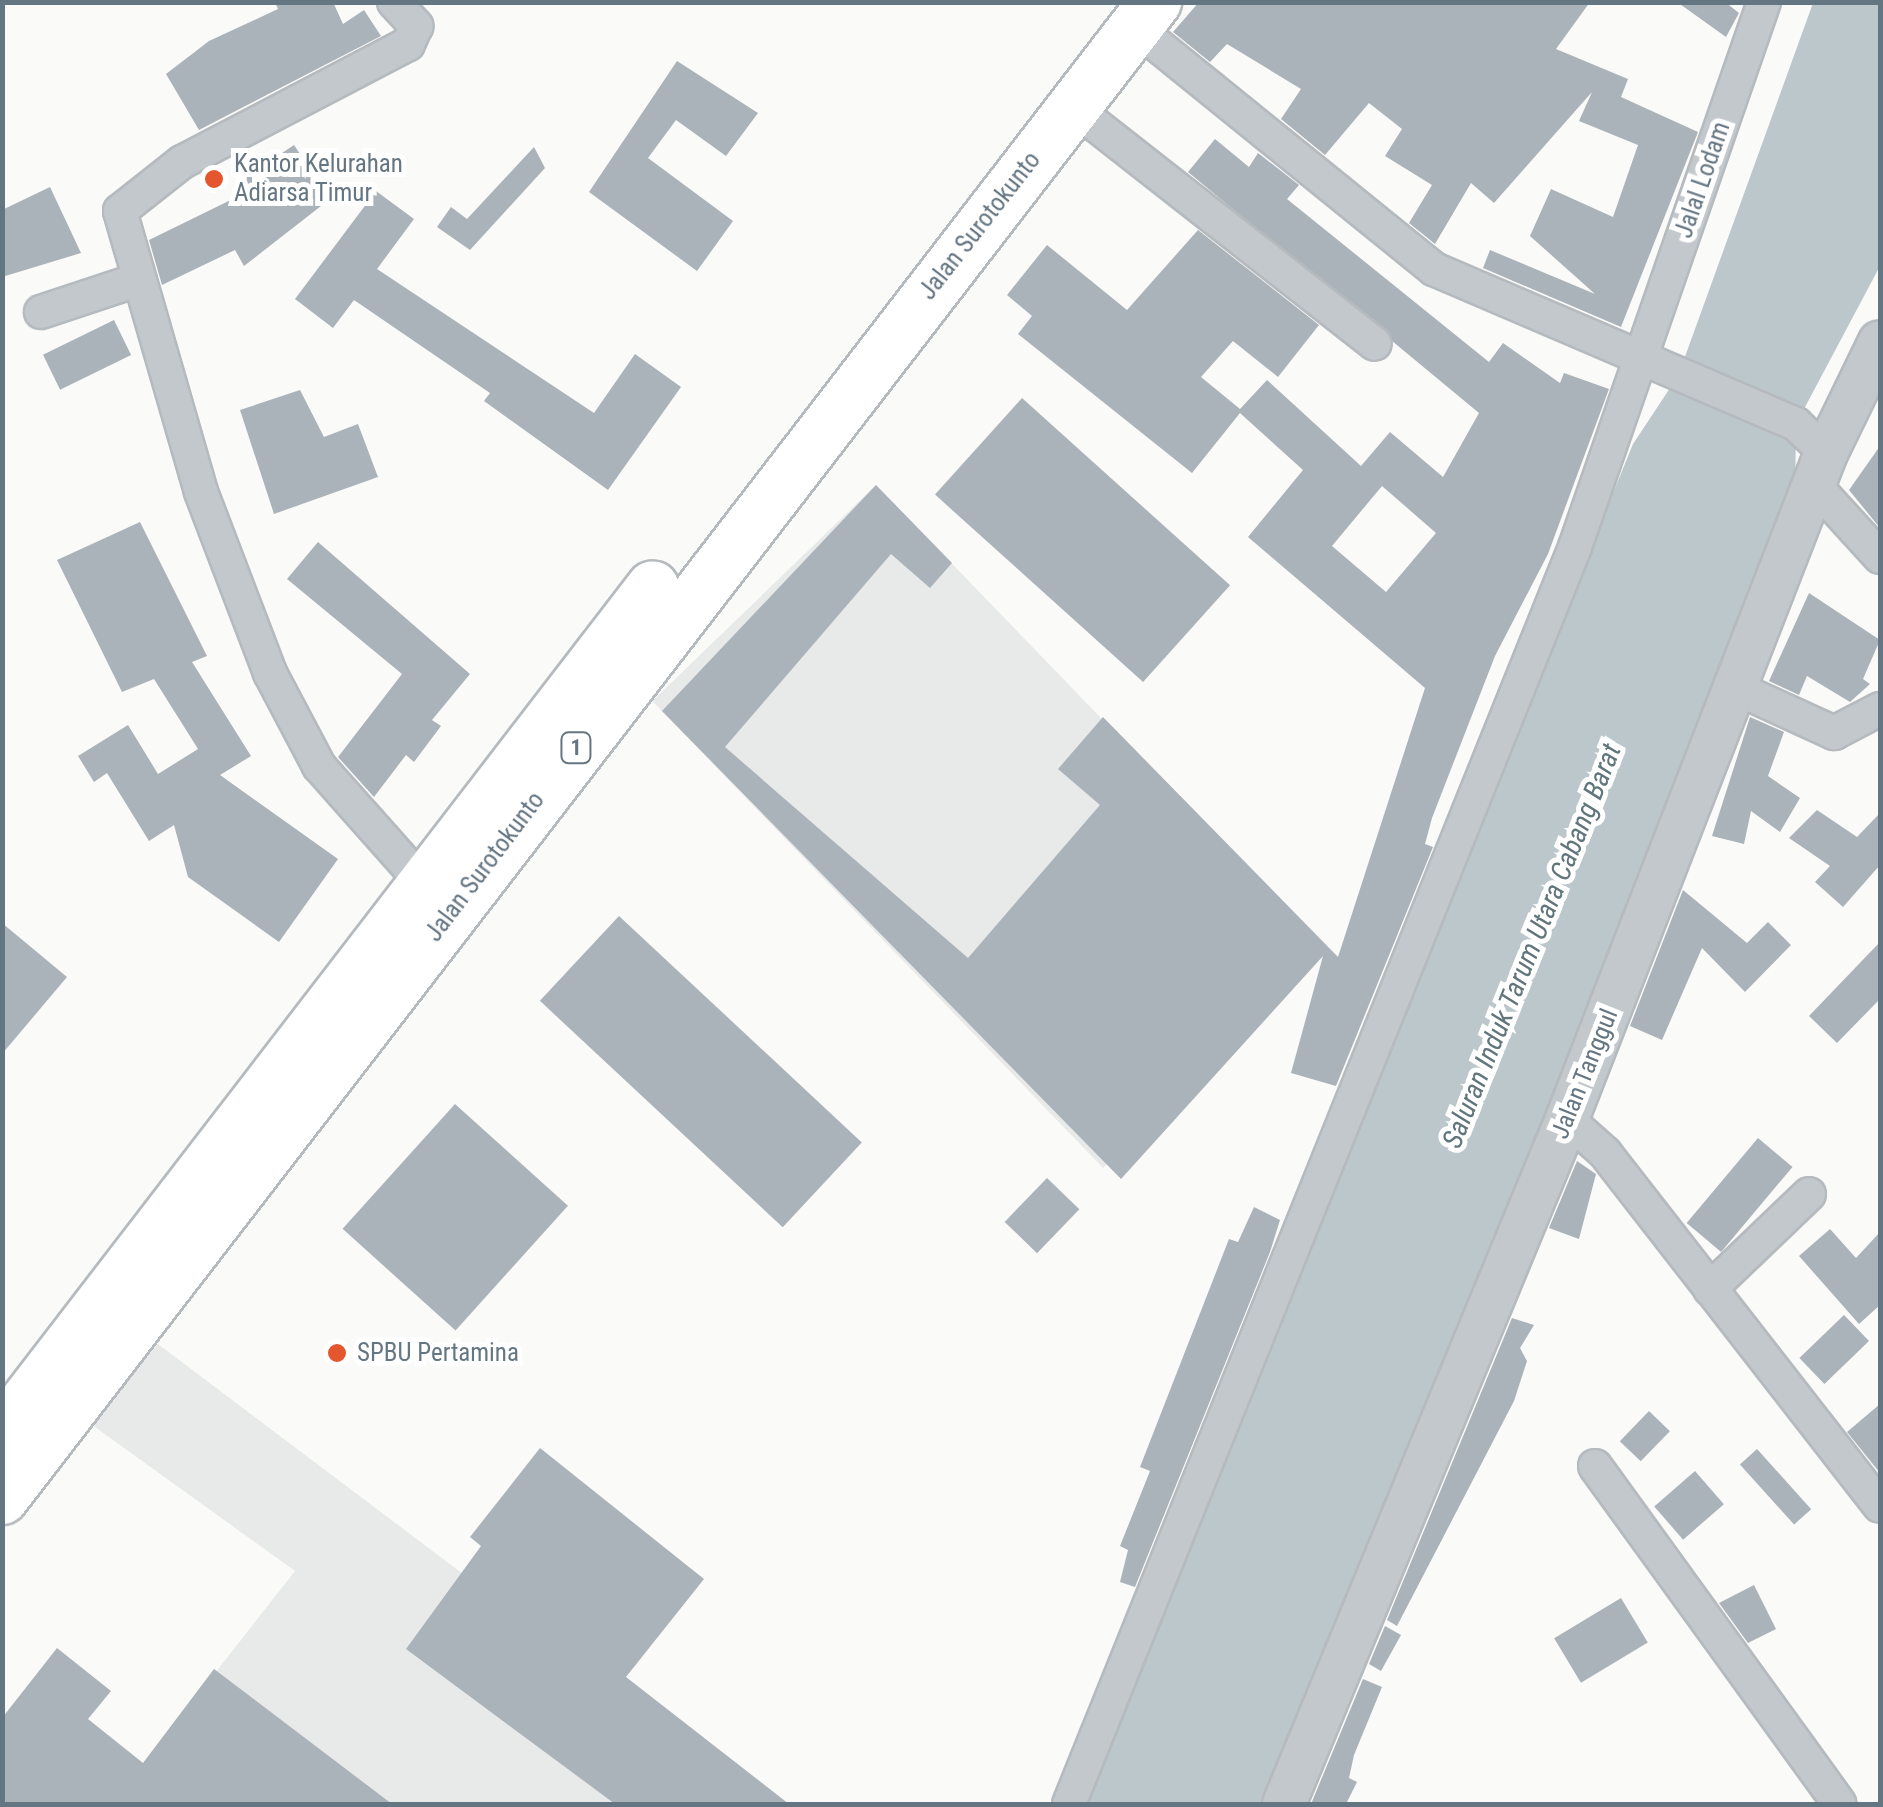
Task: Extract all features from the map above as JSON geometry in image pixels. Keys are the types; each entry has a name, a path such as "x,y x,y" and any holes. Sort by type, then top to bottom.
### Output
{"main road":[{"name":"Jalan Surotokunto","path":"2,1498 1074,108 1133,11"},
{"name":"Jalan Surotokunto","path":"2,1433 422,882 1133,11"}],"street":[{"path":"394,2 416,26 408,44 127,200 121,222 234,591 270,674 320,766 422,882"},
{"name":"Jalal Lodam","path":"1069,1804 1643,357 1764,2"},
{"path":"1133,11 1434,269 1643,357 1813,455 1880,558"},
{"path":"1074,108 1375,344"},
{"path":"41,312 137,280"},
{"name":"Jalan Tanggul","path":"1284,1804 1567,1118 1738,689 1813,455 1880,342"},
{"path":"1738,689 1834,733 1880,709"},
{"path":"1567,1118 1710,1289 1880,1506"},
{"path":"1710,1289 1809,1194"},
{"path":"1595,1466 1840,1804"}],"shaded area":[{"path":"876,485 1327,952 1103,1168 652,701"},
{"path":"158,1344 768,1804 112,1804 295,1571 88,1422"}],"water":[{"name":"Saluran Induk Tarum Utara Cabang Barat","path":"1813,3 1880,3 1880,266 1796,424 1795,501 1264,1804 1078,1804 1633,444 1678,376"}],"building":[{"path":"275,2 333,2 343,24 364,10 381,36 199,130 166,74 209,41 278,9"},
{"path":"1199,2 1590,2 1556,49 1628,79 1621,97 1698,132 1621,327 1483,268 1490,250 1595,294 1530,236 1551,189 1613,217 1638,145 1579,121 1592,92 1494,203 1471,183 1435,244 1409,223 1432,185 1385,156 1402,129 1369,103 1325,155 1281,119 1301,89 1227,44 1210,62 1173,32"},
{"path":"1677,2 1725,2 1739,13 1726,37"},
{"path":"677,61 758,113 726,156 676,120 648,158 733,221 697,271 589,192"},
{"path":"1215,139 1249,167 1258,153 1299,185 1287,199 1489,362 1503,343 1560,383 1564,373 1609,389 1548,554 1495,656 1432,818 1425,844 1433,847 1336,1086 1291,1073 1323,956 1121,1179 662,711 876,485 952,563 930,588 891,554 725,747 968,958 1100,805 1058,769 1103,717 1338,957 1425,688 1248,537 1303,470 1240,413 1192,473 1018,334 1032,316 1007,295 1047,245 1127,310 1198,230 1319,325 1278,377 1233,341 1201,377 1240,409 1267,380 1361,466 1390,432 1443,477 1479,413 1188,172","holes":["1382,486 1436,533 1386,592 1332,546"]},
{"path":"294,145 330,199 244,266 235,250 162,285 149,240 247,192 240,181"},
{"path":"534,147 545,168 470,250 437,227 451,207 467,219"},
{"path":"50,187 81,253 2,277 2,210"},
{"path":"376,191 414,219 377,269 594,413 635,354 681,387 608,490 484,401 490,393 354,300 333,328 295,299"},
{"path":"114,320 131,355 60,390 43,355"},
{"path":"300,390 324,437 358,424 378,477 274,514 240,410"},
{"path":"1022,398 1230,585 1143,682 935,495"},
{"path":"1880,446 1880,528 1849,490"},
{"path":"140,522 207,656 192,662 251,756 220,775 338,859 279,942 188,877 174,825 149,841 107,773 94,782 78,756 128,725 158,774 198,749 154,679 122,692 57,560"},
{"path":"318,542 470,674 432,720 441,726 414,762 406,755 374,797 338,757 402,674 287,579"},
{"path":"1809,593 1880,640 1863,679 1870,684 1850,702 1807,676 1799,695 1769,681"},
{"path":"1750,717 1784,732 1768,776 1800,798 1780,832 1751,811 1744,844 1712,836"},
{"path":"1817,810 1857,837 1880,813 1880,865 1843,907 1815,882 1830,866 1789,838"},
{"path":"1683,890 1747,943 1768,922 1791,945 1745,992 1702,948 1662,1040 1630,1026"},
{"path":"619,916 862,1142 783,1227 540,1001"},
{"path":"2,923 67,977 2,1054"},
{"path":"1880,942 1880,999 1837,1043 1809,1016"},
{"path":"455,1104 568,1206 456,1331 343,1229"},
{"path":"1758,1138 1792,1167 1721,1252 1687,1223"},
{"path":"1577,1161 1596,1174 1579,1239 1549,1228"},
{"path":"1047,1178 1079,1209 1037,1253 1005,1222"},
{"path":"1254,1207 1280,1220 1270,1252 1135,1587 1120,1582 1128,1550 1120,1546 1150,1471 1140,1467 1229,1239 1238,1242"},
{"path":"1830,1229 1856,1258 1880,1232 1880,1305 1859,1324 1799,1256"},
{"path":"1844,1315 1869,1341 1824,1384 1799,1358"},
{"path":"1512,1318 1534,1325 1520,1348 1527,1361 1514,1401 1397,1626 1387,1620"},
{"path":"1880,1404 1880,1473 1847,1432"},
{"path":"1649,1411 1670,1431 1641,1461 1620,1441"},
{"path":"540,1448 704,1579 626,1677 789,1804 615,1804 406,1649 481,1546 470,1537"},
{"path":"1757,1449 1811,1509 1794,1525 1740,1464"},
{"path":"1695,1471 1724,1504 1683,1540 1654,1506"},
{"path":"1754,1585 1776,1629 1748,1643 1719,1603"},
{"path":"1621,1598 1648,1643 1581,1683 1554,1638"},
{"path":"1385,1626 1401,1635 1381,1671 1369,1664"},
{"path":"57,1648 111,1691 88,1719 143,1763 214,1669 392,1804 2,1804 2,1718"},
{"path":"1363,1679 1382,1687 1354,1755 1349,1778 1357,1782 1346,1804 1311,1804"}],"place":[{"name":"Kantor Kelurahan Adiarsa Timur","path":"214,179"},
{"name":"SPBU Pertamina","path":"337,1353"}]}
